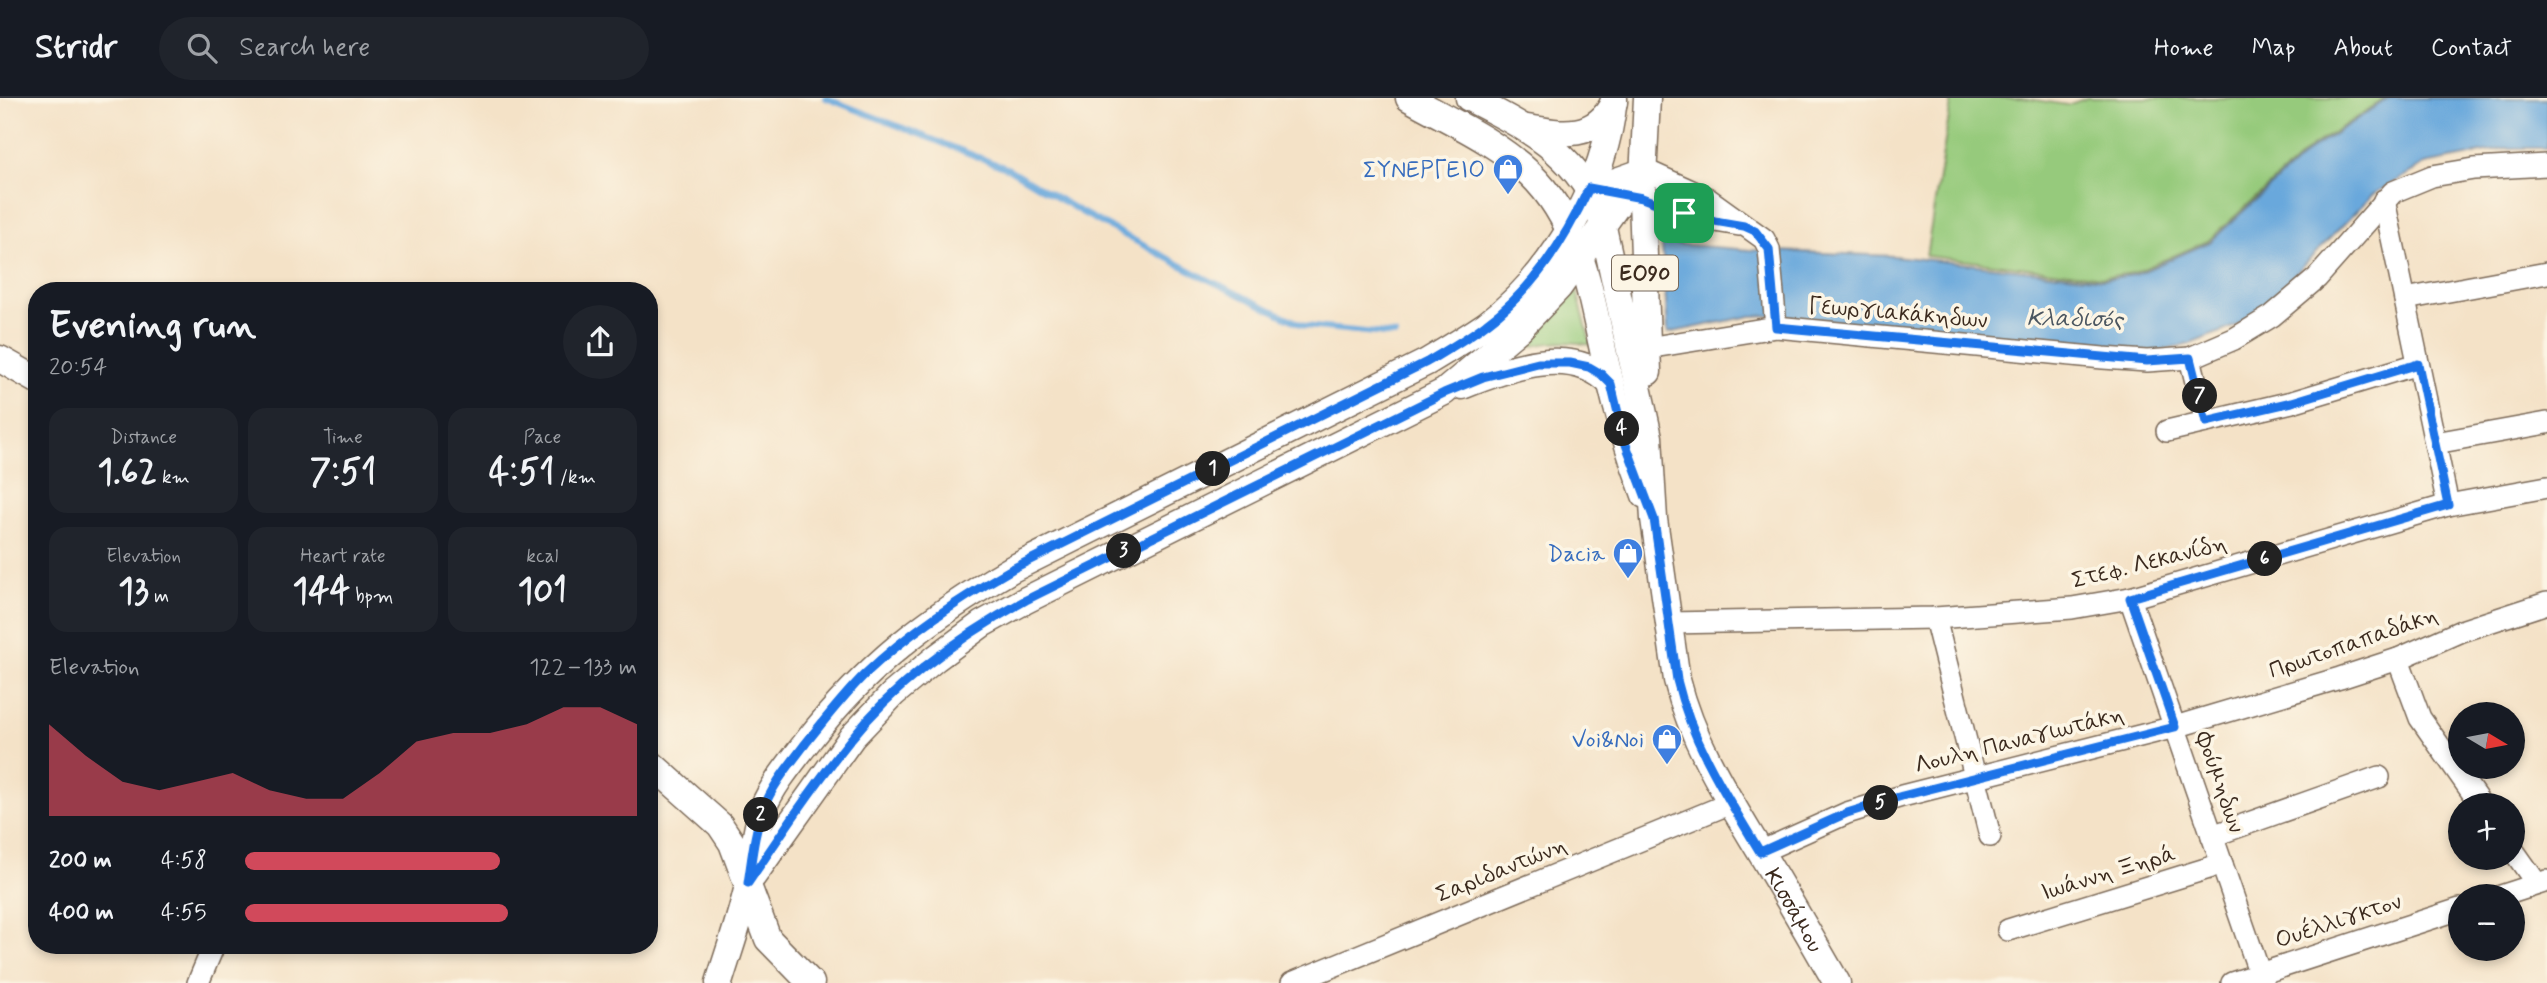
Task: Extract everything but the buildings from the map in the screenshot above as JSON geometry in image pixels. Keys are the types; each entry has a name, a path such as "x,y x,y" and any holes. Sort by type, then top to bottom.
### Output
{"main road":[{"name":"Κισσάμου","path":"1409,98 1507,154 1538,182 1570,228 1581,258 1625,442 1654,519"},
{"path":"1469,98 1527,128 1561,133 1580,131 1601,122 1614,100"},
{"name":"ΕΟ90","path":"1647,98 1643,169 1633,197 1647,348 1649,437"},
{"path":"719,983 748,883 756,830 763,808 775,786 828,715 865,674 911,635 962,598 1012,569 1427,362 1485,325 1505,309 1542,270 1570,228 1606,145 1614,100"},
{"name":"Κισσάμου","path":"1527,128 1564,158 1589,188 1605,225 1649,437 1654,519 1683,705 1697,741 1731,803 1837,983"},
{"name":"ΕΟ90","path":"1581,258 1605,225 1633,197"},
{"path":"1444,393 1519,329 1559,287 1581,258"},
{"path":"0,359 28,375"},
{"path":"748,883 852,737 893,694 982,624 1444,393 1483,377 1538,363 1570,363 1589,367 1611,384"},
{"path":"658,770 720,825 732,844 768,939 811,983"}],"street":[{"name":"Γεωργιακάκηδων","path":"1647,348 1775,322 2147,361 2190,358 2225,343 2272,316 2317,278 2393,192 2432,176 2474,169 2547,165"},
{"path":"1589,188 1643,169 1707,198 1764,239 1769,249 1775,322"},
{"path":"1589,188 1633,197 1697,218 1744,226"},
{"path":"2384,200 2448,505"},
{"path":"2405,299 2547,273"},
{"path":"2190,358 2206,422"},
{"path":"2167,431 2292,402 2418,364"},
{"path":"2435,443 2547,423"},
{"name":"Στεφ. Λεκανίδη","path":"1669,623 1935,618 2072,608 2130,598 2448,505 2547,487"},
{"name":"Φούμηδων","path":"2130,598 2261,978"},
{"name":"Πρωτοπαπαδάκη","path":"2175,727 2398,659 2461,631 2547,603"},
{"path":"1935,618 1990,836"},
{"path":"2398,659 2420,718 2473,793"},
{"name":"Λουλη Παναγιωτάκη","path":"1760,852 1847,813 2175,727"},
{"path":"2212,836 2379,776"},
{"name":"Σαριδαντώνη","path":"1292,983 1731,803"},
{"name":"Ιωάννη Ξηρά","path":"2008,930 2222,864"},
{"path":"2525,864 2542,883 2525,888"},
{"name":"Ουέλλιγκτον","path":"2232,983 2261,978 2448,913"},
{"path":"198,983 210,954"}],"green space":[{"path":"1952,98 2023,98 2067,105 2087,98 2386,98 2310,148 2208,241 2134,273 2103,277 1926,256"},
{"path":"1577,291 1591,345 1552,343 1513,352 1511,349"}],"water":[{"name":"Κλαδισός","path":"2389,98 2547,98 2547,148 2507,148 2425,164 2372,195 2261,309 2233,327 2190,344 2156,352 2057,346 1782,315 1751,316 1668,333 1662,243 1894,256 2103,279 2135,275 2210,242 2310,150"}],"waterway":[{"path":"826,98 1009,169 1081,212 1205,278 1305,326 1395,335"}],"place":[{"name":"ΣΥΝΕΡΓΕΙΟ","path":"1508,196"},
{"name":"Dacia","path":"1628,580"},
{"name":"Voi&Noi","path":"1667,766"}],"route":[{"path":"1589,188 1642,198 1684,213 1697,218 1744,226 1764,239 1769,249 1776,327 2104,358 2147,361 2190,358 2206,422 2292,402 2418,364 2448,505 2130,598 2175,727 1902,796 1847,813 1760,852 1697,741 1683,705 1654,519 1625,442 1611,384 1589,367 1557,362 1538,363 1483,377 1444,393 982,624 893,694 852,737 748,883 756,830 763,808 800,751 865,674 911,635 962,598 1012,569 1427,362 1485,325 1505,309 1542,270 1570,228 1589,188"}]}
